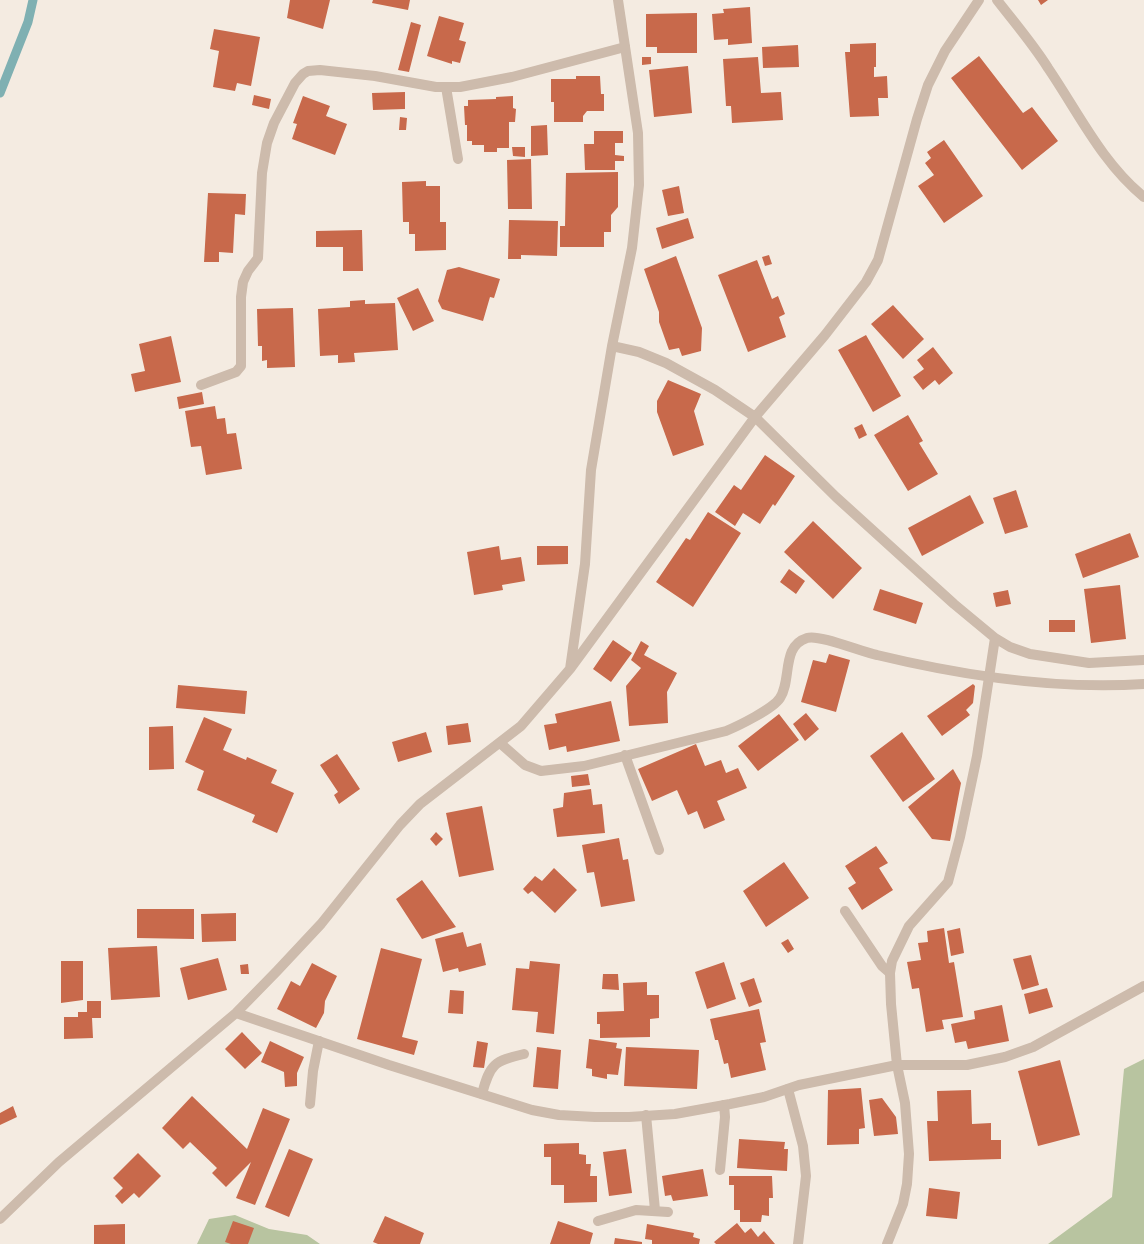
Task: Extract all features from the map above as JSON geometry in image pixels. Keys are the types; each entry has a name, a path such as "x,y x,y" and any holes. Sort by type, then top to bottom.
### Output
{"street":[{"path":"570,669 585,564 590,470 612,346 632,248 639,185 638,133 618,0"},
{"path":"0,1219 59,1162 236,1013 321,924 400,825 415,809 521,726 570,669 755,417 825,335 866,282 878,260 917,119 928,85 945,51 979,0"},
{"path":"997,0 1047,66 1107,160 1132,187 1144,197"},
{"path":"201,385 236,372 242,366 241,297 243,282 248,271 258,258 262,173 267,143 274,124 295,83 303,74 308,71 320,70 375,76 446,87 479,84 625,48"},
{"path":"446,87 458,159"},
{"path":"612,346 639,352 666,363 715,390 755,417 836,497 954,604 995,638 1010,647 1037,655 1089,663 1144,660"},
{"path":"500,743 525,765 541,771 584,766 726,731 745,723 779,700 783,692 790,653 800,641 809,637 820,638 876,655 989,676 1090,686 1144,684"},
{"path":"887,1244 903,1204 909,1154 905,1103 897,1065 890,973 897,948 909,926 948,882 960,837 975,763 995,638"},
{"path":"625,755 659,850"},
{"path":"845,911 882,966 890,973"},
{"path":"236,1013 382,1063 532,1110 559,1115 595,1118 675,1114 764,1097 788,1089 836,1077 897,1065 967,1065 1004,1057 1033,1048 1144,986"},
{"path":"310,1104 313,1072 320,1041"},
{"path":"482,1094 488,1073 496,1064 507,1058 524,1054"},
{"path":"788,1089 803,1146 806,1176 798,1244"},
{"path":"720,1170 725,1117 724,1105"},
{"path":"646,1115 655,1210"},
{"path":"598,1221 636,1210 668,1212"}],"green space":[{"path":"1144,1059 1144,1244 1048,1244 1112,1197 1124,1069"},
{"path":"235,1215 269,1229 307,1235 320,1244 197,1244 209,1219"}],"building":[{"path":"290,0 330,0 323,29 287,18"},
{"path":"373,0 410,0 408,10 372,3"},
{"path":"1038,0 1048,0 1041,5"},
{"path":"750,7 752,43 728,45 728,39 714,40 712,14 724,13 723,9"},
{"path":"697,13 697,53 657,53 657,47 646,47 646,14"},
{"path":"439,16 464,23 459,40 466,42 460,63 452,61 452,64 427,56"},
{"path":"411,22 421,25 409,72 398,70"},
{"path":"214,29 260,37 251,86 237,83 235,91 213,87 219,51 210,49"},
{"path":"876,43 876,67 874,67 874,77 887,76 888,98 878,98 879,116 850,117 845,52 850,52 850,44"},
{"path":"798,45 799,67 763,68 762,47"},
{"path":"979,56 1023,113 1032,107 1058,141 1022,170 951,78"},
{"path":"642,57 651,57 651,64 642,65"},
{"path":"758,57 761,93 781,92 783,120 732,123 731,106 726,106 723,59"},
{"path":"688,66 692,113 654,117 649,70"},
{"path":"576,76 600,76 601,94 604,94 604,111 587,111 583,116 583,122 554,122 554,102 551,102 551,79 576,79"},
{"path":"405,92 405,109 373,110 372,93"},
{"path":"254,95 271,99 269,109 252,105"},
{"path":"303,96 330,106 326,116 347,124 335,155 292,139 297,124 293,123"},
{"path":"513,96 513,108 516,109 515,122 509,122 509,148 497,148 497,152 484,152 484,145 472,145 472,141 467,141 467,125 465,125 464,106 468,106 468,100 496,99 496,97"},
{"path":"400,117 407,118 406,130 399,130"},
{"path":"547,125 548,155 531,156 531,126"},
{"path":"594,131 623,131 623,143 615,143 615,155 624,156 624,161 615,161 615,170 585,170 584,144 594,144"},
{"path":"944,140 983,196 944,223 918,186 934,175 925,163 931,158 927,152"},
{"path":"512,147 525,147 525,157 513,156"},
{"path":"531,159 532,209 508,209 507,160"},
{"path":"618,172 618,207 611,215 611,232 604,232 604,247 560,247 560,226 565,226 566,173"},
{"path":"426,181 426,186 440,186 440,222 446,222 446,250 415,251 415,234 409,234 409,222 403,222 402,182"},
{"path":"679,186 684,213 668,216 662,190"},
{"path":"208,193 246,194 245,215 235,214 233,253 219,252 219,262 204,262"},
{"path":"688,218 694,238 662,249 656,228"},
{"path":"509,220 558,221 557,256 521,255 521,259 508,259"},
{"path":"362,230 363,271 343,271 343,247 316,247 316,231"},
{"path":"769,255 772,264 765,266 762,257"},
{"path":"676,256 702,328 701,351 682,356 679,348 669,350 659,322 659,312 644,269"},
{"path":"757,260 772,299 778,296 785,314 779,317 786,337 748,352 718,275"},
{"path":"459,267 500,279 494,298 490,297 483,321 442,309 438,301 447,270"},
{"path":"418,288 434,321 413,331 397,298"},
{"path":"365,300 365,304 395,303 398,350 354,353 355,362 338,363 338,355 320,356 318,309 350,307 350,301"},
{"path":"893,305 924,339 903,359 871,324"},
{"path":"293,308 295,367 267,368 267,360 262,361 262,346 258,346 257,309"},
{"path":"866,335 901,396 873,412 838,350"},
{"path":"171,336 181,382 135,392 131,374 145,371 139,344"},
{"path":"933,347 953,373 939,385 935,380 923,390 913,377 924,369 917,360"},
{"path":"668,380 701,394 694,411 704,445 673,456 657,412 657,401"},
{"path":"202,392 204,404 179,409 177,397"},
{"path":"215,406 217,419 225,418 227,434 236,433 242,469 206,475 201,446 191,447 185,411"},
{"path":"908,415 923,441 919,443 938,474 908,491 874,435"},
{"path":"862,424 867,435 859,439 854,428"},
{"path":"765,455 795,476 775,506 773,504 760,524 743,513 735,526 715,512 734,485 741,490"},
{"path":"1016,490 1028,527 1005,534 993,498"},
{"path":"970,495 984,523 922,556 908,528"},
{"path":"708,512 741,533 693,607 656,582 686,538 690,540"},
{"path":"813,521 862,568 833,599 784,552"},
{"path":"1130,533 1139,557 1083,578 1075,554"},
{"path":"499,546 501,560 521,557 525,581 502,585 503,590 474,595 467,552"},
{"path":"537,546 568,546 568,564 537,565"},
{"path":"789,569 805,581 796,594 780,582"},
{"path":"1120,585 1126,639 1091,643 1084,589"},
{"path":"880,589 923,603 916,624 873,610"},
{"path":"1008,590 1011,604 996,607 993,593"},
{"path":"1049,620 1075,620 1075,632 1049,632"},
{"path":"613,640 632,653 611,682 593,669"},
{"path":"641,641 649,646 644,655 677,673 667,692 668,723 629,726 626,686 641,668 631,660"},
{"path":"829,654 850,660 836,712 801,702 813,660 826,663"},
{"path":"973,684 975,686 973,703 966,710 970,715 942,736 927,716"},
{"path":"178,685 247,691 245,714 176,708"},
{"path":"611,701 620,741 567,752 566,746 549,750 544,725 557,723 555,714"},
{"path":"806,713 819,729 805,741 793,724"},
{"path":"779,714 799,740 758,771 738,746"},
{"path":"204,717 232,729 223,750 246,760 247,757 277,770 271,783 294,793 277,833 252,822 255,815 197,790 204,771 185,762"},
{"path":"468,723 471,742 448,745 446,726"},
{"path":"173,726 174,769 149,770 149,727"},
{"path":"426,732 432,752 398,762 392,742"},
{"path":"902,732 935,779 903,802 870,756"},
{"path":"696,744 705,766 721,760 726,773 738,768 747,788 717,801 725,820 704,829 697,811 688,815 677,790 652,801 638,769"},
{"path":"337,754 360,789 339,804 334,795 338,792 320,765"},
{"path":"953,769 961,783 950,841 932,839 908,807"},
{"path":"588,774 590,785 572,787 571,776"},
{"path":"591,789 593,805 602,804 605,833 557,837 553,809 563,807 564,793"},
{"path":"482,806 494,870 459,877 446,813"},
{"path":"436,832 443,839 436,846 430,839"},
{"path":"619,838 623,860 628,859 635,901 601,907 594,872 587,873 582,845"},
{"path":"876,846 888,863 879,868 893,890 862,910 848,888 856,883 845,866"},
{"path":"784,862 809,898 766,927 743,891"},
{"path":"554,868 577,890 555,913 532,891 528,894 523,889 535,876 542,881"},
{"path":"422,880 456,927 422,939 396,899"},
{"path":"137,909 194,909 194,939 137,938"},
{"path":"236,913 236,941 202,942 201,914"},
{"path":"944,928 949,963 954,962 963,1017 942,1020 944,1029 926,1032 919,988 912,989 907,962 921,960 918,943 928,942 927,931"},
{"path":"960,928 964,953 951,956 947,931"},
{"path":"463,932 467,947 481,943 486,965 459,972 458,968 443,972 435,939"},
{"path":"788,939 794,949 788,953 781,943"},
{"path":"157,946 160,997 111,1000 108,948"},
{"path":"381,948 422,959 402,1037 418,1041 414,1055 357,1039"},
{"path":"1031,955 1039,985 1022,990 1013,959"},
{"path":"218,958 227,990 188,1000 180,968"},
{"path":"61,961 83,961 83,1000 61,1003"},
{"path":"530,961 560,964 554,1034 536,1032 538,1012 512,1010 516,968 529,969"},
{"path":"724,962 736,999 707,1009 695,972"},
{"path":"312,963 337,976 325,1001 324,1013 316,1028 277,1009 291,981 300,986"},
{"path":"248,964 249,974 241,974 240,965"},
{"path":"603,974 618,974 619,990 602,989"},
{"path":"754,978 762,1002 749,1007 740,983"},
{"path":"647,982 647,995 659,995 659,1018 650,1019 650,1037 600,1038 600,1024 597,1024 597,1012 624,1011 623,983"},
{"path":"1047,988 1053,1007 1029,1014 1024,994"},
{"path":"450,990 464,991 463,1014 448,1013"},
{"path":"87,1001 101,1001 101,1018 92,1018 93,1038 64,1039 64,1017 78,1017 78,1012 87,1012"},
{"path":"1002,1005 1009,1041 968,1049 966,1041 955,1043 951,1024 975,1019 974,1011"},
{"path":"759,1009 766,1042 760,1043 766,1070 731,1078 728,1063 724,1064 718,1040 715,1040 710,1019"},
{"path":"242,1032 262,1053 245,1069 225,1049"},
{"path":"589,1039 617,1043 616,1048 622,1049 618,1075 607,1074 607,1079 592,1076 592,1069 586,1068"},
{"path":"270,1041 304,1057 297,1073 297,1086 285,1087 284,1072 261,1062"},
{"path":"477,1041 488,1043 484,1068 473,1067"},
{"path":"537,1047 561,1050 558,1089 533,1087"},
{"path":"626,1047 699,1050 697,1089 624,1086"},
{"path":"1060,1060 1080,1135 1038,1146 1018,1071"},
{"path":"861,1088 865,1128 859,1129 859,1144 827,1145 828,1090"},
{"path":"971,1090 972,1124 991,1123 991,1140 1001,1140 1001,1159 929,1161 927,1121 938,1121 937,1091"},
{"path":"192,1096 247,1149 263,1108 290,1119 255,1205 236,1198 251,1162 226,1187 212,1173 217,1168 190,1142 183,1149 162,1128"},
{"path":"882,1098 896,1117 898,1134 874,1136 869,1100"},
{"path":"13,1106 17,1117 0,1125 0,1113"},
{"path":"739,1139 785,1142 784,1149 788,1149 787,1171 737,1168"},
{"path":"579,1143 579,1154 586,1155 586,1164 591,1164 590,1176 597,1176 597,1202 564,1203 564,1185 551,1185 551,1157 544,1157 544,1144"},
{"path":"289,1149 313,1159 289,1217 265,1207"},
{"path":"626,1149 632,1193 609,1196 603,1152"},
{"path":"138,1153 161,1176 139,1198 134,1193 122,1204 115,1196 123,1188 113,1178"},
{"path":"703,1169 708,1196 673,1201 671,1195 665,1196 662,1176"},
{"path":"729,1176 772,1176 773,1198 769,1198 769,1216 762,1215 761,1222 740,1222 740,1210 734,1210 734,1185 729,1185"},
{"path":"929,1188 960,1192 957,1219 926,1216"},
{"path":"385,1216 424,1233 420,1244 378,1244 373,1242"},
{"path":"233,1221 254,1228 248,1244 231,1244 225,1242"},
{"path":"558,1221 593,1233 590,1244 550,1244"},
{"path":"737,1223 745,1233 751,1228 758,1237 764,1231 775,1244 716,1244 714,1242"},
{"path":"125,1224 125,1244 94,1244 94,1225"},
{"path":"647,1224 694,1233 693,1237 700,1239 699,1244 652,1244 652,1240 645,1239"},
{"path":"615,1238 642,1242 642,1244 614,1244"}],"waterway":[{"path":"0,93 28,22 33,0"}]}
